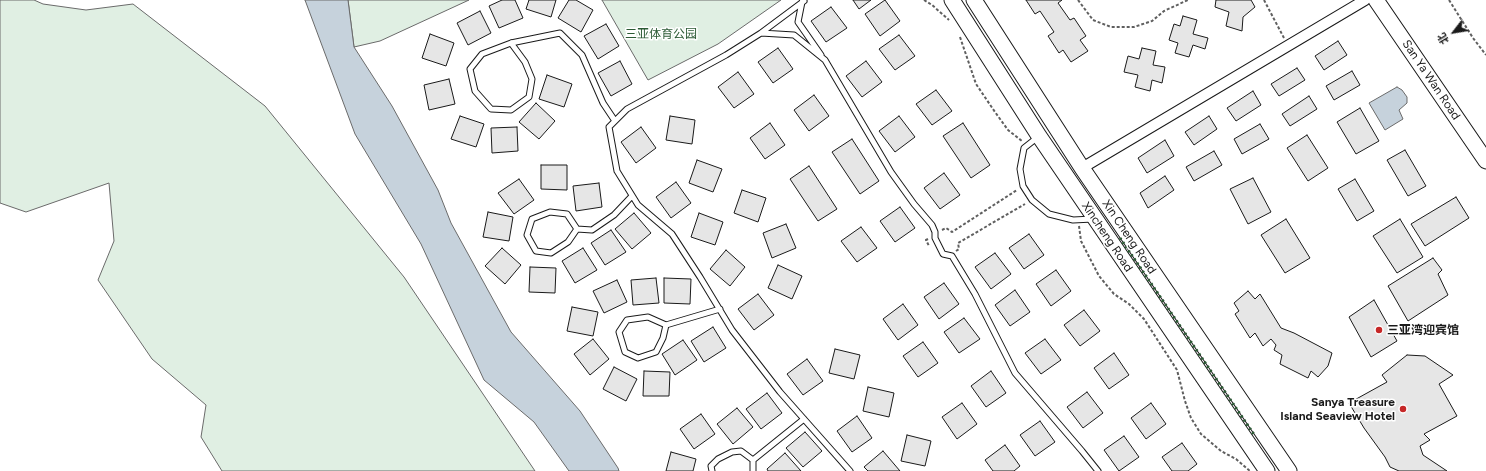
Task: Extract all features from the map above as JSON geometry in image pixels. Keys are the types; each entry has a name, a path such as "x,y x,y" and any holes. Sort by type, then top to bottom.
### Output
{"main road":[{"name":"Xincheng Road","path":"952,0 1039,136 1266,471"},
{"name":"Xin Cheng Road","path":"974,0 1082,168 1289,471"},
{"name":"San Ya Wan Road","path":"1376,0 1486,161"}],"street":[{"path":"1082,168 1365,0"}],"lane":[{"path":"803,1 761,33 627,109 610,128 617,171 638,205 672,234 732,330 780,392 850,471"},
{"path":"803,1 798,22 824,60 891,172 914,204 932,225 935,232 934,238 943,254 952,256 975,294 1015,373 1082,450 1098,471"},
{"path":"512,43 525,62 532,79 529,97 512,110 491,109 475,91 470,68 482,54 512,43 560,33 582,55 603,103 615,121"},
{"path":"761,33 794,35 824,60"},
{"path":"1039,136 1024,148 1020,169 1023,186 1032,200 1049,214 1073,220 1095,219"},
{"path":"577,229 592,230 614,215 632,196"},
{"path":"550,212 567,214 577,229 568,242 551,253 536,251 527,235 532,219 550,212"},
{"path":"666,325 663,338 656,352 638,358 625,352 619,332 627,320 648,317 666,325 720,309"},
{"path":"753,460 804,419"},
{"path":"712,471 711,466 718,459 732,452 740,451 753,460"},
{"path":"753,460 753,471"}],"path":[{"path":"924,0 954,24"},
{"path":"1078,0 1093,20 1112,27 1134,27 1152,21 1164,11 1188,0"},
{"path":"1264,0 1289,46"},
{"path":"1449,0 1473,38 1486,55"},
{"path":"959,36 976,84 1008,130 1027,146"},
{"path":"932,251 926,240 946,228 952,232 1023,186"},
{"path":"949,255 959,249 958,243 1032,200"},
{"path":"1078,220 1081,241 1099,276 1114,294 1128,304 1144,319 1177,370 1191,418 1201,434 1250,471"}],"green space":[{"path":"0,0 34,0 43,4 86,10 133,4 265,106 404,277 535,471 222,471 201,437 206,405 152,359 98,280 114,241 109,183 26,212 0,203"},
{"path":"348,0 469,0 380,41 354,47"},
{"name":"三亚体育公园","path":"602,0 781,0 718,44 648,80"}],"shaded area":[{"path":"305,0 348,0 354,47 392,106 438,190 451,223 511,332 580,411 619,471 569,471 534,422 484,380 421,244 355,134"},
{"path":"1397,87 1402,90 1407,97 1407,103 1399,110 1403,119 1385,130 1369,103"}],"building":[{"path":"502,0 515,0 523,18 499,28 489,6"},
{"path":"529,0 556,0 551,17 526,9"},
{"path":"569,0 576,0 593,10 581,32 558,18"},
{"path":"853,0 871,0 859,9"},
{"path":"885,0 900,21 880,36 865,14"},
{"path":"1026,0 1062,0 1058,3 1070,20 1074,18 1086,36 1080,40 1088,51 1071,62 1063,50 1059,53 1048,36 1054,32 1040,11 1035,14"},
{"path":"1216,0 1251,0 1255,7 1243,17 1242,31 1226,26 1229,12 1215,7"},
{"path":"831,7 847,28 826,42 811,21"},
{"path":"480,11 491,33 468,45 457,23"},
{"path":"1183,16 1197,20 1193,34 1208,38 1205,49 1193,45 1189,57 1175,53 1178,43 1169,40 1174,24 1180,26"},
{"path":"606,24 619,46 598,59 584,36"},
{"path":"430,34 454,43 446,66 422,58"},
{"path":"899,35 915,56 895,70 879,49"},
{"path":"1338,41 1347,55 1324,70 1315,56"},
{"path":"778,48 793,69 773,83 758,62"},
{"path":"1142,48 1156,51 1153,65 1165,67 1162,83 1152,80 1150,91 1135,87 1138,75 1124,72 1128,56 1139,59"},
{"path":"620,61 632,84 611,96 598,73"},
{"path":"866,61 882,82 862,97 846,76"},
{"path":"1297,68 1305,80 1279,96 1271,84"},
{"path":"1352,71 1360,85 1334,100 1326,86"},
{"path":"738,72 754,94 734,108 718,87"},
{"path":"547,75 572,84 564,107 539,99"},
{"path":"449,79 455,104 429,110 424,85"},
{"path":"936,90 952,111 932,125 916,104"},
{"path":"1253,91 1261,105 1236,121 1227,108"},
{"path":"814,95 829,116 809,131 794,110"},
{"path":"1309,96 1317,109 1290,126 1282,114"},
{"path":"536,103 555,121 539,139 519,122"},
{"path":"1360,108 1379,141 1356,154 1337,122"},
{"path":"460,116 484,124 476,147 451,139"},
{"path":"670,116 695,120 692,144 666,140"},
{"path":"899,116 915,137 895,152 879,131"},
{"path":"1209,116 1217,129 1194,145 1185,132"},
{"path":"770,123 785,145 765,159 750,138"},
{"path":"963,123 990,165 971,178 943,136"},
{"path":"1260,124 1269,139 1242,154 1234,139"},
{"path":"517,127 518,151 492,153 491,128"},
{"path":"641,127 656,148 636,163 621,142"},
{"path":"1307,135 1328,168 1308,181 1287,148"},
{"path":"852,139 879,181 860,194 832,152"},
{"path":"1165,140 1174,156 1147,173 1138,158"},
{"path":"1405,150 1426,186 1408,196 1387,160"},
{"path":"1214,151 1222,165 1194,181 1186,167"},
{"path":"697,160 722,169 713,192 689,183"},
{"path":"541,165 567,165 567,190 541,189"},
{"path":"809,166 837,209 818,221 790,179"},
{"path":"944,173 960,195 940,209 924,188"},
{"path":"1165,176 1174,190 1148,208 1140,193"},
{"path":"1253,178 1271,212 1248,224 1230,189"},
{"path":"519,179 534,200 514,214 498,193"},
{"path":"1355,179 1374,211 1357,221 1338,189"},
{"path":"676,182 691,203 671,218 656,197"},
{"path":"599,183 602,207 576,211 573,186"},
{"path":"742,190 766,198 758,222 734,213"},
{"path":"1456,197 1469,218 1425,246 1411,224"},
{"path":"900,207 915,228 895,242 880,221"},
{"path":"488,212 513,217 509,241 483,237"},
{"path":"634,213 651,233 632,249 615,229"},
{"path":"699,213 723,222 715,245 691,237"},
{"path":"1286,219 1310,258 1285,273 1261,235"},
{"path":"1400,219 1423,257 1397,273 1373,236"},
{"path":"786,224 796,248 772,258 763,233"},
{"path":"861,227 877,248 857,262 841,241"},
{"path":"611,230 626,252 605,265 591,243"},
{"path":"1029,234 1044,255 1024,269 1009,248"},
{"path":"502,248 521,265 505,284 485,266"},
{"path":"583,248 597,270 575,283 562,261"},
{"path":"726,250 745,267 730,286 710,269"},
{"path":"995,253 1011,274 991,289 975,267"},
{"path":"1433,258 1442,270 1438,274 1448,295 1408,321 1388,286"},
{"path":"778,265 802,276 792,299 768,288"},
{"path":"530,267 556,268 555,293 529,292"},
{"path":"1056,270 1071,291 1051,306 1036,284"},
{"path":"656,278 659,303 633,305 631,280"},
{"path":"664,278 691,279 690,304 664,303"},
{"path":"617,280 627,302 604,313 593,291"},
{"path":"944,283 959,304 939,319 924,297"},
{"path":"1015,290 1030,312 1010,326 995,305"},
{"path":"1248,291 1255,299 1260,294 1281,328 1294,333 1332,353 1328,366 1318,377 1311,371 1308,378 1280,364 1282,355 1274,350 1276,345 1271,339 1263,346 1255,333 1250,338 1235,314 1239,311 1234,303"},
{"path":"758,294 774,315 754,330 738,309"},
{"path":"1374,300 1397,341 1371,357 1349,317"},
{"path":"903,304 918,325 898,340 883,319"},
{"path":"572,307 598,312 593,336 567,331"},
{"path":"1084,310 1100,331 1080,346 1064,325"},
{"path":"964,318 980,339 959,353 944,332"},
{"path":"713,327 726,348 704,362 691,341"},
{"path":"593,339 609,359 590,375 574,354"},
{"path":"1045,339 1061,360 1041,374 1025,353"},
{"path":"683,340 697,360 675,375 662,354"},
{"path":"923,342 938,363 918,377 903,356"},
{"path":"835,349 860,355 854,379 829,373"},
{"path":"1114,353 1129,375 1109,389 1094,368"},
{"name":"Sanya Treasure Island Seaview Hotel","path":"1407,355 1425,356 1453,375 1439,384 1457,416 1424,434 1430,440 1420,446 1423,455 1447,471 1399,471 1390,467 1349,403 1387,382 1382,375"},
{"path":"807,359 823,381 803,395 787,374"},
{"path":"614,367 637,379 626,401 603,389"},
{"path":"644,371 670,372 669,396 643,396"},
{"path":"991,371 1006,393 986,407 971,386"},
{"path":"868,387 894,393 889,417 863,411"},
{"path":"1087,392 1103,413 1083,428 1067,407"},
{"path":"767,393 782,413 761,429 746,409"},
{"path":"962,403 977,424 957,439 942,417"},
{"path":"1151,403 1166,424 1146,439 1131,418"},
{"path":"737,408 753,427 733,444 717,424"},
{"path":"701,414 715,434 694,449 680,429"},
{"path":"857,416 872,438 852,452 837,431"},
{"path":"1040,421 1055,442 1035,456 1020,435"},
{"path":"805,432 822,451 803,467 786,448"},
{"path":"907,435 931,441 925,466 901,461"},
{"path":"1124,436 1139,457 1119,471 1104,450"},
{"path":"1182,443 1197,464 1188,471 1172,471 1162,457"},
{"path":"1005,445 1020,466 1014,471 993,471 985,460"},
{"path":"883,451 900,471 868,471 864,467"},
{"path":"671,452 696,459 693,471 666,471"},
{"path":"785,453 801,471 768,471 767,469"}],"hedge":[{"path":"1120,238 1255,436"}],"place":[{"name":"三亚湾迎宾馆","path":"1379,330"},
{"name":"Sanya Treasure Island Seaview Hotel","path":"1403,409"}]}
